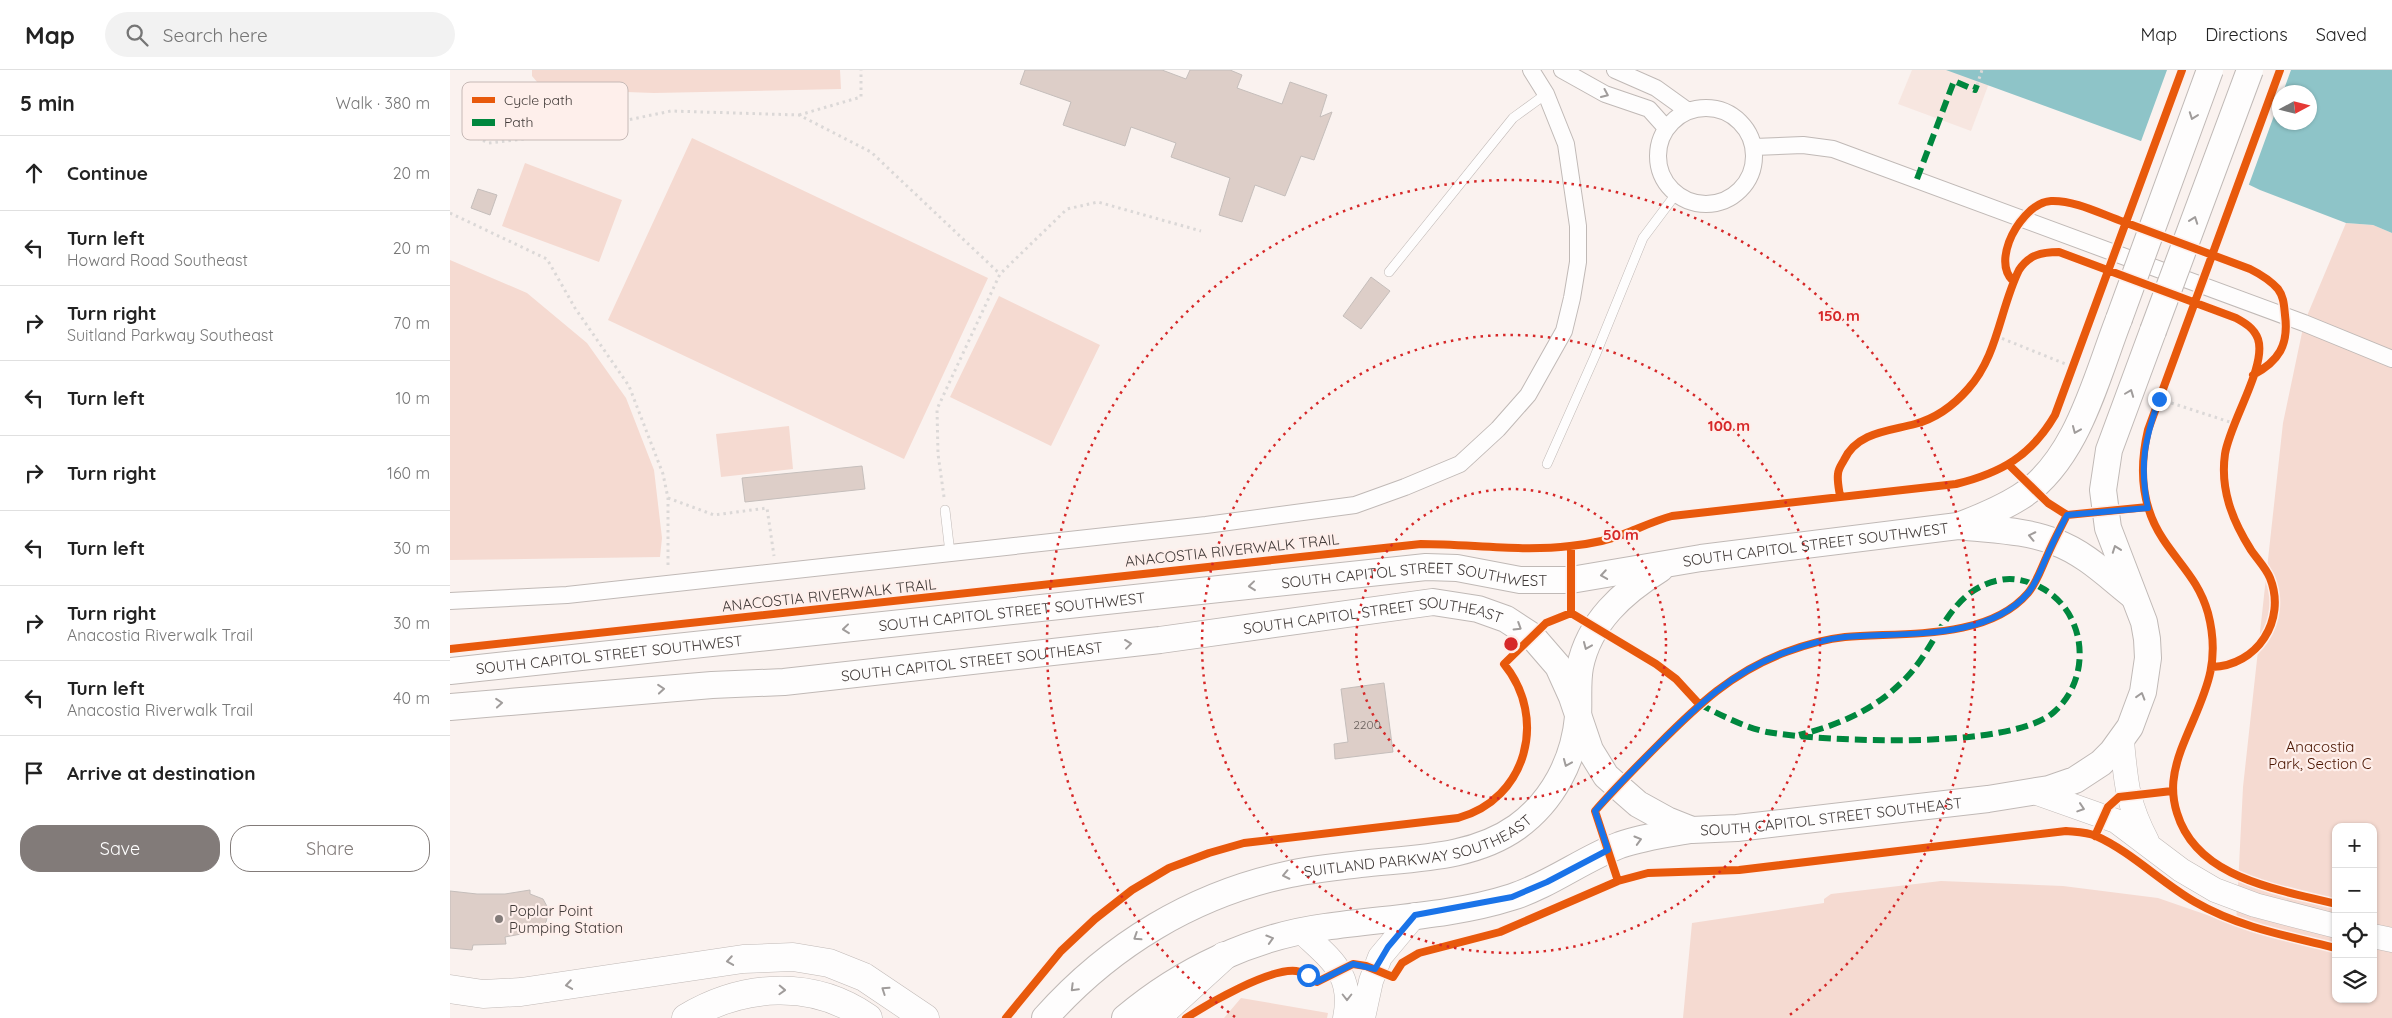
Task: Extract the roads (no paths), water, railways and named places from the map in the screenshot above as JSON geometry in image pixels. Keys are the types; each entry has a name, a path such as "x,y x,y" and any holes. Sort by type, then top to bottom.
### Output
{"highway":[{"path":"1156,1018 1224,956"},
{"path":"450,990 483,994 521,992 743,959 793,957 829,964 864,977 925,1018"},
{"path":"686,1018 732,996 749,992 782,990 834,1000 868,1018"}],"main road":[{"name":"SOUTH CAPITOL STREET SOUTHWEST","path":"450,671 1426,567 1457,568 1520,580 1554,581 1958,526 1983,516 2021,496 2054,466 2074,435 2119,319 2210,70"},
{"name":"SOUTH CAPITOL STREET SOUTHEAST","path":"450,707 833,677 1160,640 1433,602 1478,609 1506,619 1532,636 1558,666 1572,697 1590,750 1606,776 1616,787 1652,813 1692,830 1737,828 2034,792 2075,780 2100,763 2122,741 2137,710 2145,683 2148,658 2144,622 2108,528 2103,502 2103,476 2109,450 2250,70"},
{"path":"1958,526 2019,533 2054,541 2080,554 2133,595"},
{"name":"SUITLAND PARKWAY SOUTHEAST","path":"1045,1018 1080,982 1124,945 1171,917 1215,897 1254,883 1290,874 1462,851 1491,842 1507,834 1530,816 1552,790 1572,750 1578,716 1580,666 1588,642 1596,627 1605,613 1623,596 1669,564"},
{"path":"1125,1018 1171,984 1224,956 1263,941 1301,931 1415,915 1512,897 1547,882 1620,845 1647,837 1692,830"}],"street":[{"path":"450,602 568,595 1206,525 1355,505 1460,464 1498,429 1528,396 1564,331 1572,298 1578,262 1578,226 1573,180 1566,144 1546,94 1531,70"},
{"path":"1562,70 1605,94 1649,109 1666,128"},
{"path":"1615,70 1656,88 1688,111"},
{"path":"1704,107 1721,110 1736,118 1748,131 1754,147 1755,162 1743,188 1731,198 1718,203 1703,204 1689,201 1676,194 1666,183 1659,163 1660,141 1666,128 1676,118 1688,111 1704,107"},
{"path":"1754,147 1803,146 1833,149 2304,323 2392,359"},
{"path":"2122,741 2128,796 2132,810 2149,845"},
{"path":"2034,792 2104,816 2126,827 2181,870 2215,890 2255,905 2332,925"},
{"path":"1362,1018 1371,981 1380,957 1415,915"},
{"path":"1301,931 1340,970 1347,989 1345,1018"},
{"path":"2377,937 2392,940"}],"lane":[{"path":"1389,272 1514,118 1546,94"},
{"path":"1547,464 1595,356 1643,238 1676,194"},
{"path":"945,510 950,554"}],"water":[{"path":"1946,70 2392,70 2392,233 2373,225 2346,223 2260,190 2212,167"}],"place":[{"name":"Poplar Point Pumping Station","path":"499,919"}],"park label":[{"name":"Anacostia Park, Section C","path":"2320,754"}]}
